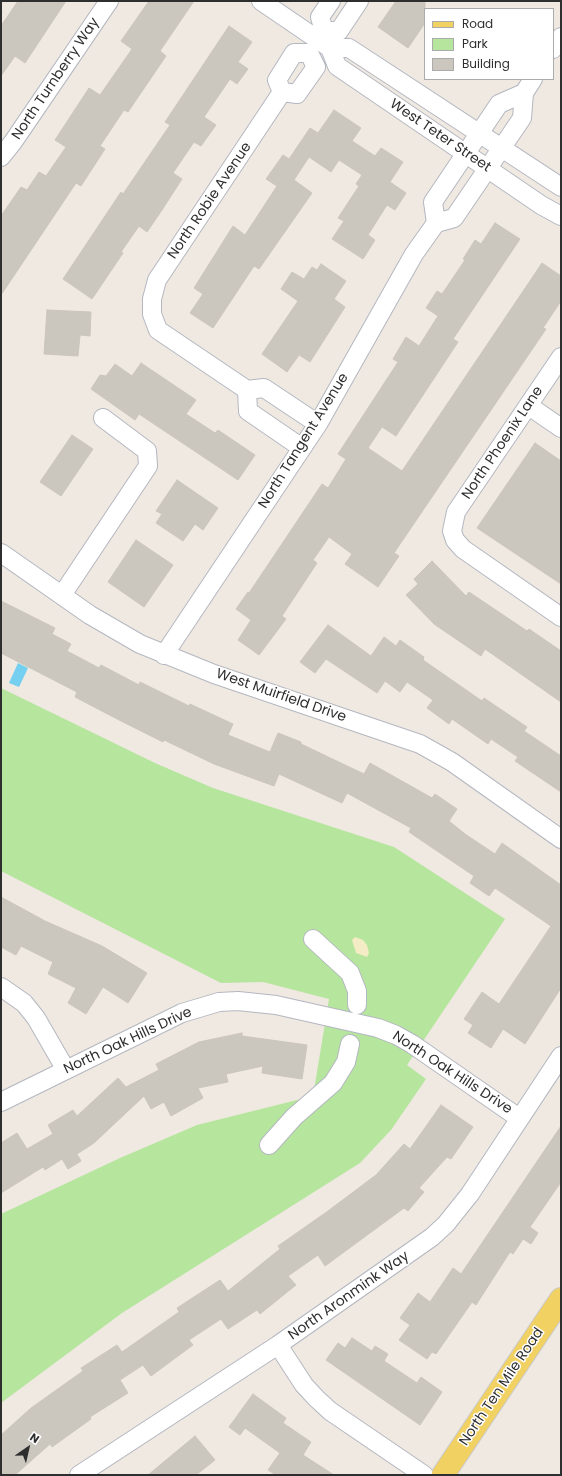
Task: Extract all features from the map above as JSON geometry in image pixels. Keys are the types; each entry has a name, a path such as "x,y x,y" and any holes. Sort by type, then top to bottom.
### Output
{"main road":[{"name":"North Ten Mile Road","path":"443,1475 561,1299"}],"street":[{"name":"North Turnberry Way","path":"1,157 14,142 109,1"},
{"path":"261,1 320,43"},
{"path":"331,1 320,17 320,43 316,67 297,94 282,92 277,80 294,53 320,43 339,31 359,1"},
{"path":"554,48 561,37"},
{"name":"West Teter Street","path":"320,43 349,48 561,187"},
{"name":"West Teter Street","path":"320,43 337,66 541,205 561,216"},
{"path":"528,86 522,118 488,169 454,218 436,223 433,202 498,104 528,86"},
{"name":"North Robie Avenue","path":"247,390 158,330 152,314 152,299 157,280 282,92"},
{"name":"North Tangent Avenue","path":"164,655 318,424 414,254 436,223"},
{"name":"North Phoenix Lane","path":"561,357 456,512 452,531 455,540 463,549 561,617"},
{"path":"302,448 248,411 247,390 264,388 318,424"},
{"path":"529,406 561,428"},
{"path":"62,595 148,466 147,451 103,418"},
{"name":"West Muirfield Drive","path":"1,554 90,615 140,644 164,655 420,744 452,762 561,839"},
{"path":"313,939 350,973 357,991 357,1005"},
{"path":"1,987 24,1003 36,1018 66,1070"},
{"name":"North Oak Hills Drive","path":"1,1102 188,1011 218,1002 257,1002 378,1028 396,1035 412,1044 519,1118"},
{"path":"268,1145 299,1112 334,1083 346,1062 350,1044"},
{"name":"North Aronmink Way","path":"79,1475 278,1345 432,1237 466,1199 561,1056"},
{"path":"278,1345 304,1385 330,1411 424,1475"}],"green space":[{"path":"1,688 155,763 213,788 394,847 505,919 407,1065 426,1079 391,1130 360,1163 122,1313 1,1403 1,1214 120,1158 197,1125 313,1096 329,999 263,982 221,983 1,871"}],"sand":[{"path":"355,937 363,940 367,945 369,953 367,957 356,953 352,940"}],"water":[{"path":"18,663 28,668 19,687 9,683"}],"building":[{"path":"18,1 66,1 25,63 15,56 1,76 1,26"},
{"path":"149,1 194,1 160,51 166,56 128,112 124,110 100,146 105,149 81,186 76,183 1,295 1,216 21,187 27,190 39,172 46,176 66,147 55,140 89,88 100,95 132,49 121,41"},
{"path":"396,1 425,1 424,24 408,48 378,27"},
{"path":"229,26 252,42 238,62 248,69 237,84 230,79 204,117 216,125 201,146 194,142 173,173 182,179 162,210 147,232 139,226 92,299 63,279 121,192 123,194 170,125 165,122"},
{"path":"334,110 361,128 352,141 375,156 381,148 403,162 390,182 406,193 395,210 387,205 368,235 375,240 363,259 332,239 344,221 338,218 359,186 356,184 362,175 339,160 331,172 309,157 294,180 312,193 259,269 254,266 213,328 190,313 203,294 194,288 233,226 245,235 277,186 266,179 283,155 289,159 310,128 318,133"},
{"path":"495,223 520,239 453,339 458,342 396,436 382,427 368,448 402,471 542,263 561,276 561,301 543,328 546,329 394,553 399,556 378,587 345,564 352,554 329,537 313,560 317,563 282,616 286,619 259,655 238,640 251,620 236,609 248,592 249,593 322,484 328,488 346,459 338,454 398,362 393,359 406,337 419,346 438,316 426,308 437,291 442,294 465,260 463,259 475,240 481,244"},
{"path":"321,264 346,281 334,299 345,307 310,362 299,355 287,372 262,354 298,301 281,289 292,272 304,279 312,267 317,270"},
{"path":"47,310 91,312 90,336 80,335 78,356 44,354"},
{"path":"141,363 196,400 186,414 215,433 218,430 255,455 238,480 139,414 135,420 91,389 100,375 106,376 115,364 132,376"},
{"path":"72,435 93,449 61,496 40,482"},
{"path":"535,443 561,461 561,584 477,528"},
{"path":"177,480 218,508 203,530 195,524 183,541 156,523 162,514 156,511"},
{"path":"136,540 173,565 144,607 108,582"},
{"path":"432,561 466,596 469,592 527,631 529,629 561,651 561,702 485,649 481,656 434,624 406,595 418,584 414,579"},
{"path":"1,601 55,628 52,634 71,644 67,651 99,668 101,665 139,685 140,682 189,706 190,704 233,724 228,735 270,752 278,733 301,742 301,744 364,774 370,763 432,798 435,794 457,809 449,821 465,834 495,854 502,843 561,885 561,988 525,1044 503,1029 491,1048 468,1033 473,1025 464,1019 482,992 499,1004 551,926 495,888 489,896 470,883 474,876 409,832 411,828 347,793 342,803 279,774 274,786 214,764 164,740 163,742 75,697 77,692 1,653"},
{"path":"328,625 371,656 384,637 396,646 400,640 424,657 423,660 482,701 484,698 527,727 524,731 561,756 561,792 515,761 518,757 491,739 488,744 452,719 449,724 427,708 433,700 407,682 400,692 385,681 377,693 326,659 315,673 300,662"},
{"path":"1,897 45,921 102,946 147,973 128,1003 103,987 86,1014 68,1003 76,988 48,974 53,962 21,946 16,955 1,947"},
{"path":"242,1033 242,1036 307,1045 302,1079 262,1073 263,1066 226,1074 228,1082 198,1088 203,1098 171,1116 164,1102 151,1109 144,1096 94,1143 77,1154 81,1161 68,1169 62,1159 45,1170 43,1167 1,1193 1,1143 17,1133 27,1149 53,1134 48,1125 73,1110 77,1116 118,1078 126,1087 159,1070 156,1064 199,1042"},
{"path":"441,1105 473,1127 451,1159 447,1157 419,1188 424,1192 408,1211 404,1208 325,1266 318,1255 288,1276 296,1285 260,1314 257,1310 228,1329 221,1319 189,1340 193,1345 151,1376 143,1365 120,1380 128,1393 90,1417 91,1419 52,1447 50,1444 15,1475 1,1475 1,1435 31,1408 83,1371 81,1368 117,1345 122,1352 179,1312 177,1308 220,1280 228,1291 280,1249 278,1246 376,1175 404,1144 410,1149"},
{"path":"561,1126 561,1182 530,1227 538,1233 531,1244 523,1239 513,1254 510,1252 476,1305 472,1302 436,1354 432,1352 427,1359 399,1340 410,1325 400,1318 418,1293 430,1302 453,1268 461,1274"},
{"path":"352,1338 372,1351 375,1346 388,1354 384,1361 417,1383 421,1377 442,1392 420,1425 326,1360 338,1343 345,1348"},
{"path":"253,1394 286,1418 283,1423 311,1442 303,1455 334,1475 276,1475 268,1470 280,1453 245,1428 240,1435 229,1427"},
{"path":"195,1436 215,1460 196,1475 148,1475"}]}
